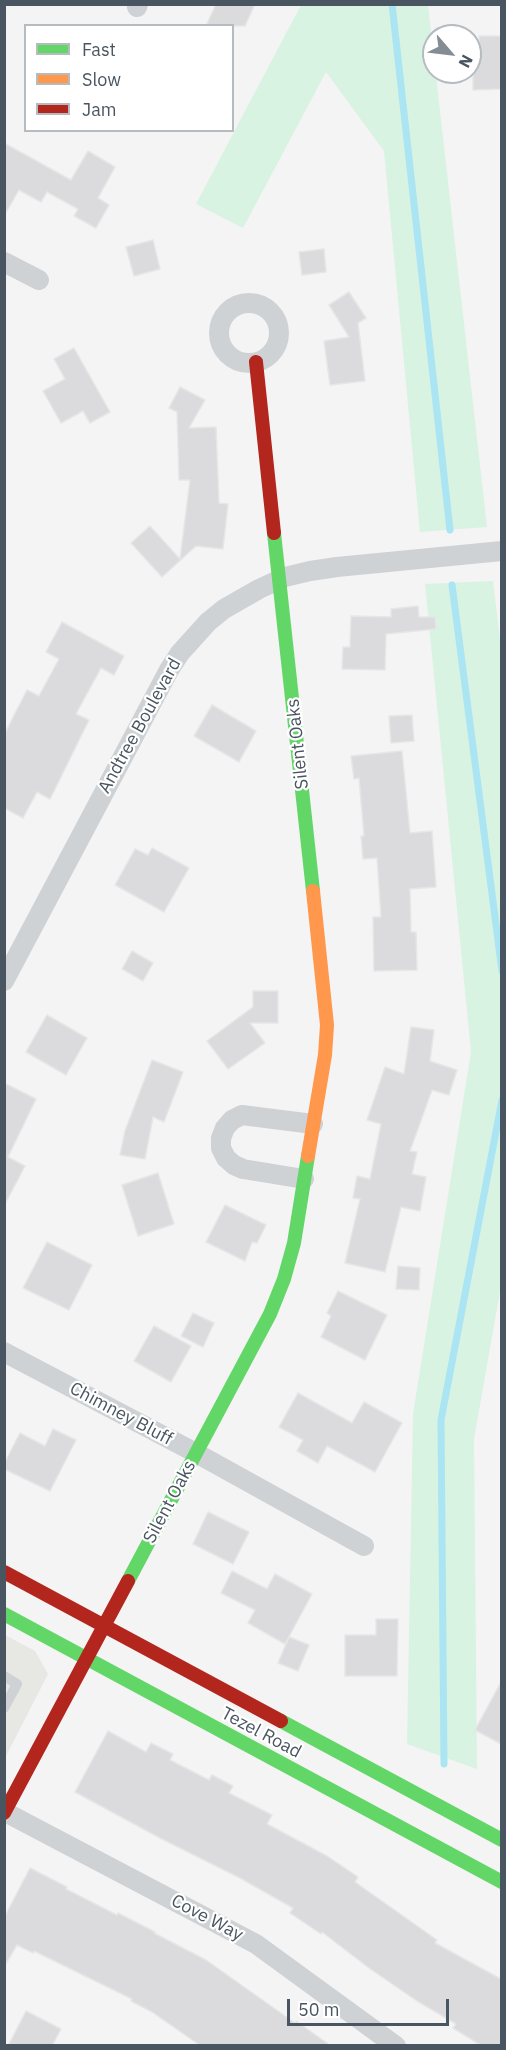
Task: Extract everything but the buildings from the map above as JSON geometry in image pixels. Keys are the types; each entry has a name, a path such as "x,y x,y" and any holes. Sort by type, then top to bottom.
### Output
{"street":[{"path":"4,262 39,280"},
{"name":"Silent Oaks","path":"5,1812 270,1314 284,1279 294,1243 325,1055 327,1025 256,363"},
{"name":"Andtree Boulevard","path":"4,981 163,681 180,653 200,630 224,609 280,579 310,571 501,551"},
{"path":"304,1179 243,1169 234,1165 226,1158 221,1148 221,1138 225,1128 232,1120 242,1115 313,1124"},
{"name":"Chimney Bluff","path":"4,1352 196,1453 364,1546"},
{"name":"Tezel Road","path":"4,1572 501,1840"},
{"name":"Tezel Road","path":"6,1618 501,1882"},
{"name":"Cove Way","path":"5,1812 256,1944 396,2046"}],"lane":[{"path":"4,1676 17,1684 4,1708"}],"shaded area":[{"path":"5,1635 35,1651 48,1674 5,1758"}],"green space":[{"path":"301,5 428,5 430,24 422,24 422,84 437,84 487,527 420,532 384,151 326,72 243,228 196,204"},
{"path":"493,581 502,657 502,1280 474,1439 477,1769 407,1744 413,1414 471,1052 425,584"}],"waterway":[{"path":"392,4 450,530"},
{"path":"452,585 502,971"},
{"path":"444,1764 441,1420 502,1100"}],"traffic: fast":[{"path":"274,533 313,891"},
{"path":"128,1581 270,1314 284,1279 294,1243 308,1156"},
{"path":"4,1614 502,1882"},
{"path":"281,1721 502,1840"}],"traffic: slow":[{"path":"308,1156 325,1055 327,1025 313,891"}],"traffic: jam":[{"path":"256,362 274,533"},
{"path":"4,1572 281,1721"},
{"path":"4,1813 128,1581"}]}
